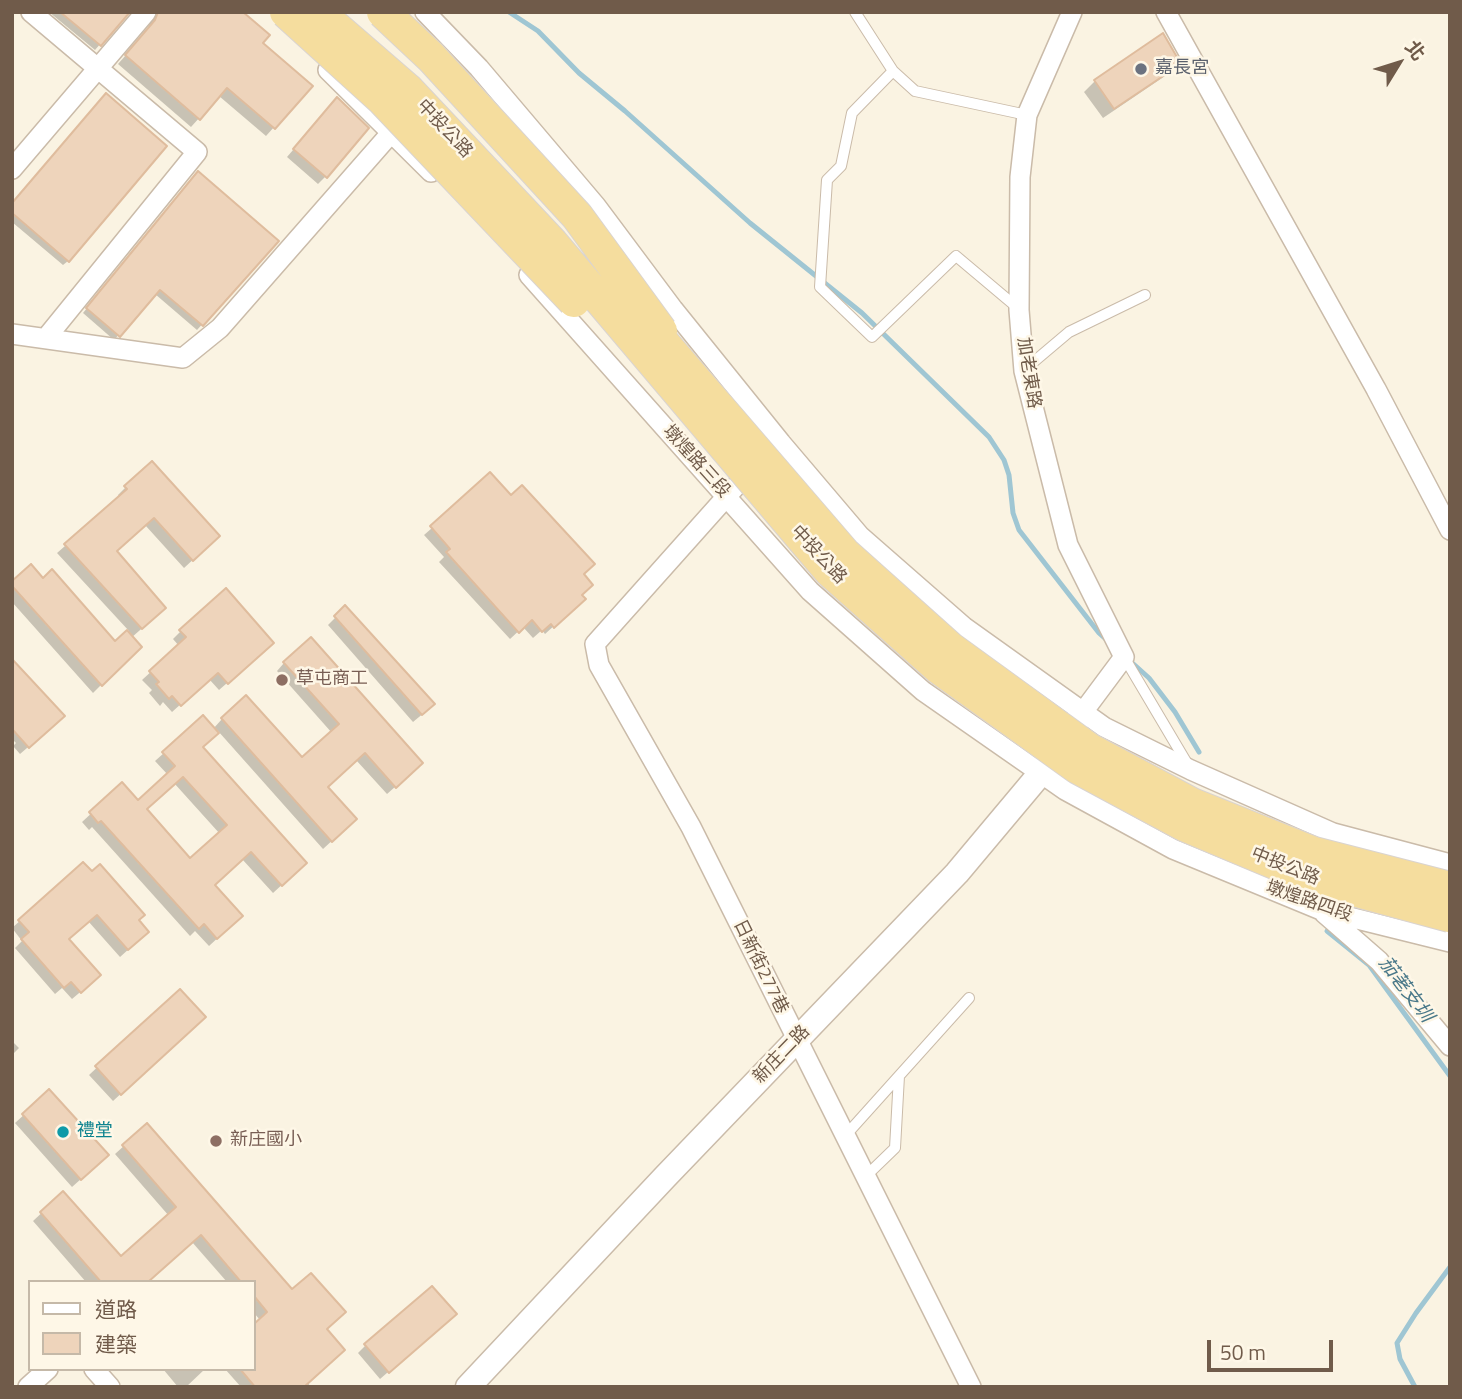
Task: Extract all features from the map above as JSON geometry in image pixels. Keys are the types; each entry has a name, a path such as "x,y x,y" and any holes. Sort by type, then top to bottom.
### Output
{"main road":[{"path":"286,12 383,100 608,337 695,396"},
{"name":"中投公路","path":"318,12 407,89 845,554 950,648 1089,749 1192,804 1314,853 1450,888"},
{"name":"中投公路","path":"350,12 421,76 564,231 829,570 939,668 1078,768 1184,825 1313,880 1450,916"},
{"path":"383,12 431,57 577,216 695,396"}],"street":[{"path":"32,12 197,152 46,338"},
{"path":"12,169 146,12"},
{"name":"墩煌路三段","path":"270,12 490,231 810,591 923,691 1065,790 1173,849"},
{"path":"425,12 480,68 561,165 781,443 860,536 964,627 1104,727 1191,770 1333,833 1450,864"},
{"name":"加老東路","path":"1072,12 1027,116 1020,177 1019,310 1024,370 1068,545 1124,657"},
{"path":"1166,12 1376,389 1450,530"},
{"path":"12,334 183,358 220,328 391,133"},
{"path":"490,231 561,165"},
{"path":"727,495 781,443"},
{"name":"日新街277巷","path":"727,495 595,644 599,665 691,827 971,1387"},
{"path":"1083,712 1124,657"},
{"name":"新庄二路","path":"468,1387 664,1177 957,873 1040,774 1083,712"},
{"path":"1219,782 1290,882 1379,961 1450,1046"},
{"name":"墩煌路四段","path":"1173,849 1321,909 1450,942"},
{"path":"28,1387 46,1371"},
{"path":"96,1371 110,1387"}],"lane":[{"path":"855,12 893,71 915,91 1027,116"},
{"path":"893,71 852,113 841,166 827,180 820,287 872,337 957,257 1019,310"},
{"path":"1024,370 1069,332 1145,295"},
{"path":"1124,657 1191,770"},
{"path":"844,1137 969,998"},
{"path":"865,1177 895,1148 898,1076"}],"building":[{"path":"60,12 130,12 101,46"},
{"path":"158,12 243,12 270,35 263,43 313,86 275,129 227,88 200,120 125,55 155,20"},
{"name":"嘉長宮","path":"1163,33 1181,64 1114,109 1094,80"},
{"path":"106,93 167,146 69,262 12,213 12,203"},
{"path":"337,97 369,128 327,178 293,149"},
{"path":"198,171 279,241 203,326 160,290 120,337 86,308"},
{"path":"152,461 220,536 193,561 154,518 117,551 166,608 142,629 64,544 127,489 124,486"},
{"path":"490,472 511,495 522,485 595,564 584,574 593,585 582,595 586,599 554,628 551,624 542,632 532,620 519,633 446,552 450,549 430,526"},
{"path":"31,564 43,578 52,569 115,641 127,630 142,647 102,686 12,586 12,581"},
{"path":"226,588 274,643 228,684 218,673 181,706 172,696 169,699 149,671 186,637 179,630"},
{"path":"345,605 435,704 422,715 334,616"},
{"path":"311,637 423,763 396,788 365,753 328,787 357,819 332,842 221,718 246,695 302,757 339,724 283,662"},
{"path":"12,659 65,716 29,748 12,729"},
{"path":"203,715 219,733 203,747 307,863 282,886 251,852 215,885 243,916 217,939 204,924 199,929 101,821 98,823 89,812 122,782 138,800 175,766 162,752","holes":["183,777 227,825 190,858 147,809"]},
{"path":"83,862 92,871 100,864 145,915 139,920 149,932 128,950 97,915 69,939 101,975 81,993 71,982 64,988 21,939 29,932 18,920"},
{"path":"180,989 206,1017 121,1095 95,1066"},
{"name":"禮堂","path":"49,1089 109,1155 81,1180 22,1114"},
{"path":"147,1123 292,1289 311,1273 346,1312 327,1329 345,1350 304,1387 255,1387 242,1371 256,1371 256,1322 267,1312 256,1298 256,1280 239,1280 201,1235 150,1280 99,1280 40,1212 63,1191 121,1256 176,1207 122,1145"},
{"path":"432,1286 457,1314 389,1373 364,1344"}],"waterway":[{"path":"509,12 538,31 579,73 750,223 862,313 989,437 1004,460 1009,475 1013,513 1019,530 1099,633 1109,642"},
{"path":"1129,660 1149,678 1175,712 1199,752"},
{"name":"茄荖支圳","path":"1327,931 1369,965 1450,1076"},
{"path":"1415,1387 1400,1359 1397,1343 1450,1267"}],"place":[{"name":"嘉長宮","path":"1141,69"},
{"name":"草屯商工","path":"282,680"},
{"name":"禮堂","path":"63,1132"},
{"name":"新庄國小","path":"216,1141"}]}
